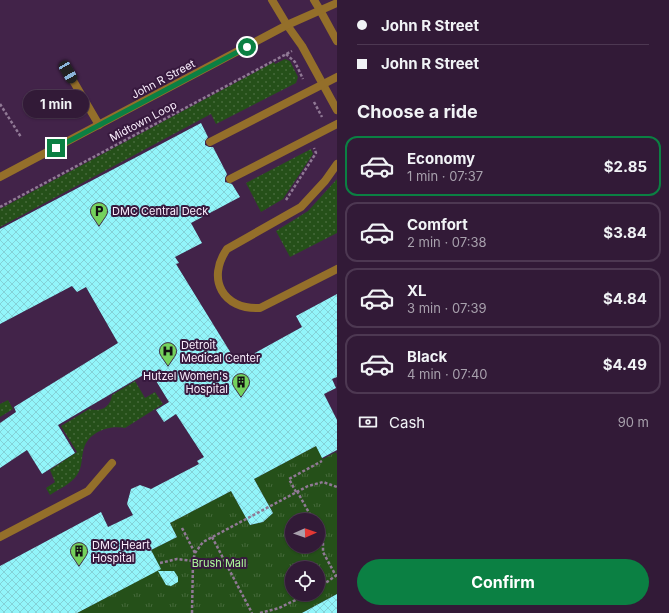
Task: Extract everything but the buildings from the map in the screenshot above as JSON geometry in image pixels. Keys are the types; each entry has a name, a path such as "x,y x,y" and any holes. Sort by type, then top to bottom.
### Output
{"street":[{"path":"272,0 302,46 337,110"},
{"path":"314,0 337,42"},
{"name":"John R Street","path":"0,177 287,25 337,3"},
{"path":"68,72 99,125"},
{"path":"210,142 337,77"},
{"path":"230,179 337,124"},
{"path":"337,164 325,181 301,207 227,250 221,259 218,269 218,280 222,291 229,300 238,306 248,309 260,308 337,269"},
{"path":"0,537 88,491 112,463"}],"path":[{"name":"Midtown Loop","path":"0,207 302,46"},
{"path":"285,54 295,62 303,79"},
{"path":"313,100 322,117"},
{"path":"0,104 21,137"},
{"path":"285,202 316,153 313,146"},
{"path":"309,513 288,479 322,461"},
{"path":"192,613 193,561 195,553 203,542 296,492 316,483 330,483 337,487"},
{"path":"182,528 195,553"},
{"path":"212,537 252,613"},
{"path":"324,553 336,575 325,583"},
{"path":"160,563 177,559 193,561"},
{"path":"260,613 279,608 294,601"}],"green space":[{"path":"285,59 290,61 298,77 296,83 216,124 211,114 0,227 0,209 274,62 275,64"},
{"path":"311,149 313,154 283,199 261,212 246,183"},
{"path":"337,179 337,233 290,257 276,231 308,211"},
{"path":"135,381 145,398 155,392 163,404 125,428 119,427 106,429 90,438 84,448 77,475 68,484 50,495 46,488 55,482 50,470 77,452 61,426 89,409 97,410 104,408 109,403 112,395"},
{"path":"8,400 13,409 0,417 0,404"},
{"name":"Brush Mall","path":"316,446 323,459 336,452 337,594 325,601 325,561 285,561 285,601 324,601 302,613 77,613 160,569 151,550 177,537 170,523 231,491 250,525 263,522 273,513 254,479"}],"place":[{"name":"DMC Central Deck","path":"99,226"},
{"name":"Detroit Medical Center","path":"168,366"},
{"name":"Hutzel Women's Hospital","path":"241,397"},
{"name":"DMC Heart Hospital","path":"79,566"}],"route":[{"path":"56,148 247,47"}]}
